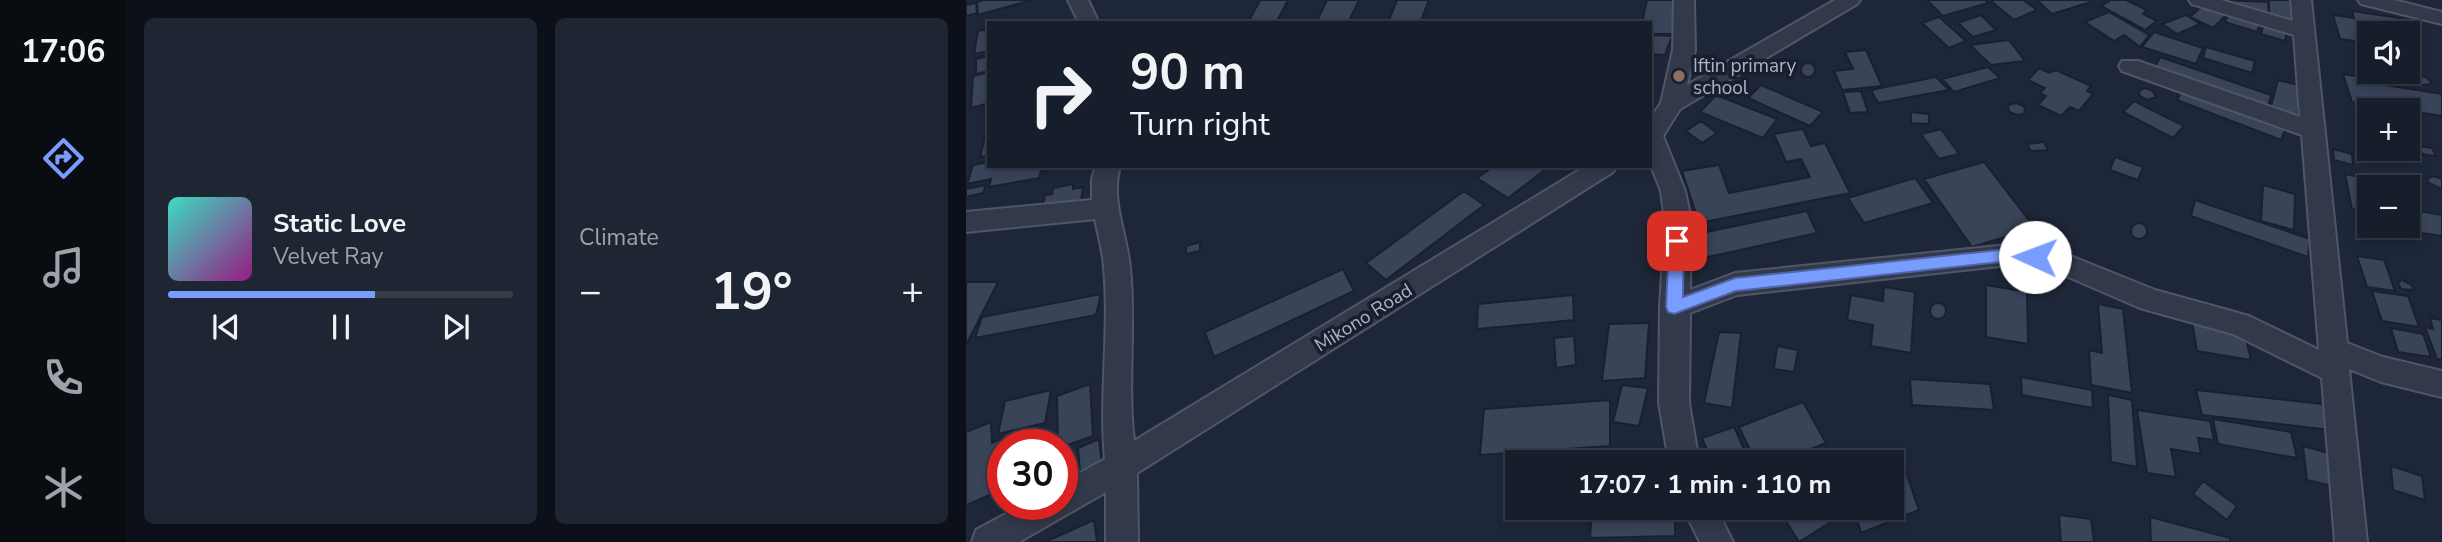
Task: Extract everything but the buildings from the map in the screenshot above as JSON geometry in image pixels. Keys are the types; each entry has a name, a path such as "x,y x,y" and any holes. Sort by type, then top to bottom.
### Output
{"street":[{"path":"1078,0 1088,21"},
{"path":"1652,135 1672,104 1684,50 1684,0"},
{"path":"1672,104 1850,0"},
{"path":"2199,0 2304,31"},
{"path":"2301,0 2351,542"},
{"path":"2368,0 2442,18"},
{"path":"2130,66 2314,130"},
{"path":"1652,139 1673,191 1678,220 1674,403 1682,450"},
{"path":"1107,168 1104,179 1105,208 1117,266 1119,346 1116,415 1121,466 1122,542"},
{"name":"Mikono Road","path":"1078,491 1602,168"},
{"path":"966,222 1105,208"},
{"path":"1674,307 1735,284 2018,254 2053,259 2150,300 2239,324 2333,360 2442,384"},
{"path":"988,542 1027,520"},
{"path":"1705,520 1717,542"}],"place":[{"name":"Iftin primary school","path":"1679,76"}],"route":[{"path":"1677,241 1674,307 1735,284 1791,276 1885,270 2018,254 2035,257"}]}
